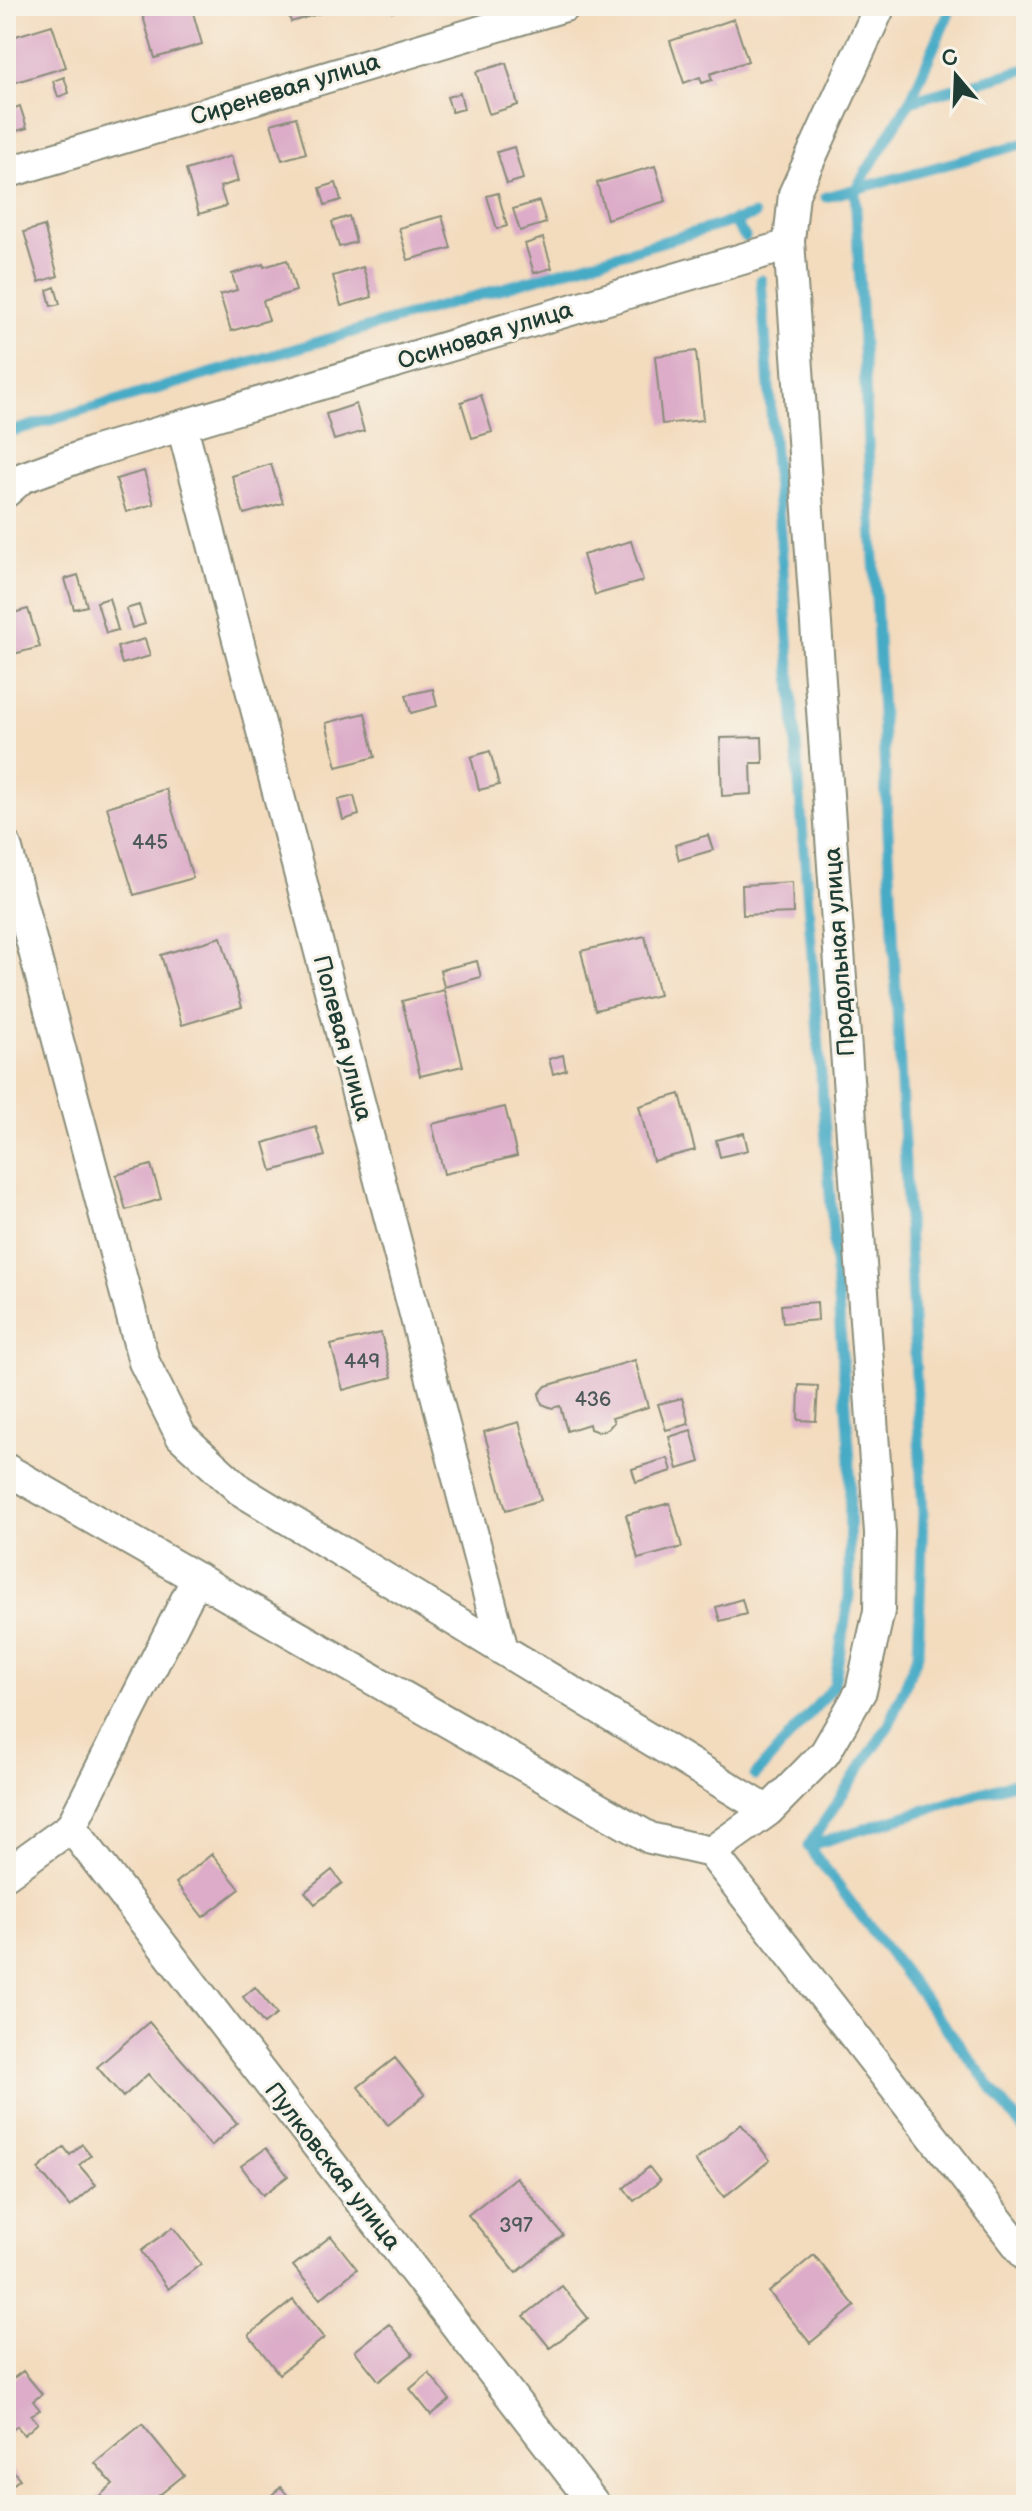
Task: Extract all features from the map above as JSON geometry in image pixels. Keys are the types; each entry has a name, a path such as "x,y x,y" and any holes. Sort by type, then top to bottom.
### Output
{"street":[{"name":"Сиреневая улица","path":"6,173 565,6"},
{"name":"Продольная улица","path":"711,1852 768,1811 825,1753 861,1691 879,1611 880,1533 789,245 794,194 880,6"},
{"name":"Осиновая улица","path":"6,492 22,478 93,452 789,245"},
{"name":"Полевая улица","path":"182,426 503,1650"},
{"path":"6,846 144,1362 181,1436 240,1490 768,1811"},
{"path":"6,1469 650,1838 711,1852 1026,2256"},
{"path":"6,1874 71,1827 197,1578"},
{"name":"Пулковская улица","path":"71,1827 595,2505"}],"building":[{"path":"164,6 191,6 202,44 155,58 142,13"},
{"path":"286,6 341,6 341,7 291,22"},
{"path":"390,6 410,6 410,7 392,12"},
{"path":"734,19 748,61 710,74 712,80 702,83 700,77 684,83 670,41"},
{"path":"52,25 66,67 13,83 6,62 6,39"},
{"path":"506,63 518,105 489,114 476,72"},
{"path":"64,77 69,93 58,97 53,81"},
{"path":"460,93 464,109 452,112 447,97"},
{"path":"20,106 27,128 6,134 6,111"},
{"path":"296,117 306,153 282,160 271,124"},
{"path":"514,147 523,179 507,184 497,152"},
{"path":"231,156 238,181 220,187 226,206 199,214 186,170"},
{"path":"655,166 666,201 607,219 597,183"},
{"path":"336,183 341,200 325,205 320,188"},
{"path":"498,193 507,226 497,229 487,196"},
{"path":"539,201 546,223 520,231 513,209"},
{"path":"349,216 356,242 339,247 332,222"},
{"path":"442,216 451,248 408,260 399,228"},
{"path":"44,226 58,276 39,282 24,232"},
{"path":"543,238 552,268 534,273 525,244"},
{"path":"287,260 296,291 263,301 269,320 231,331 220,295 237,290 232,274"},
{"path":"363,267 372,297 341,306 333,276"},
{"path":"55,287 60,304 51,306 47,290"},
{"path":"696,351 703,420 662,424 655,356"},
{"path":"481,395 492,432 472,438 461,402"},
{"path":"356,404 364,431 334,440 326,414"},
{"path":"271,464 283,503 244,514 232,476"},
{"path":"144,471 154,504 126,512 116,479"},
{"path":"631,541 643,581 595,595 583,555"},
{"path":"78,575 87,606 74,609 65,579"},
{"path":"109,598 118,630 106,633 97,602"},
{"path":"139,605 145,624 132,628 126,609"},
{"path":"28,609 40,647 6,656 6,615"},
{"path":"145,639 150,656 122,664 117,647"},
{"path":"433,689 437,706 411,713 406,695"},
{"path":"365,713 375,757 337,767 326,723"},
{"path":"762,737 763,763 751,763 752,794 722,796 720,738"},
{"path":"490,751 499,785 479,790 471,757"},
{"path":"166,789 193,878 134,895 107,807"},
{"path":"354,796 359,815 343,820 338,800"},
{"path":"708,835 713,850 679,860 675,845"},
{"path":"792,882 793,913 743,915 742,885"},
{"path":"645,936 659,995 595,1010 581,951"},
{"path":"221,937 242,1007 182,1025 161,955"},
{"path":"477,961 481,977 444,987 440,970"},
{"path":"444,990 463,1066 420,1076 402,1001"},
{"path":"563,1055 566,1070 553,1074 549,1059"},
{"path":"680,1094 695,1150 653,1161 639,1106"},
{"path":"505,1107 517,1156 444,1174 432,1124"},
{"path":"316,1127 325,1156 272,1171 264,1143"},
{"path":"744,1133 748,1150 720,1157 716,1140"},
{"path":"151,1165 161,1199 126,1210 116,1175"},
{"path":"817,1302 818,1320 783,1323 781,1305"},
{"path":"381,1333 392,1377 343,1390 331,1345"},
{"path":"635,1360 648,1407 612,1418 614,1422 608,1429 598,1432 590,1429 589,1424 567,1431 560,1406 552,1408 542,1404 539,1394 546,1386"},
{"path":"799,1385 818,1386 816,1421 798,1420"},
{"path":"682,1398 689,1424 666,1430 658,1404"},
{"path":"519,1422 541,1500 506,1510 484,1432"},
{"path":"691,1430 700,1462 678,1469 669,1437"},
{"path":"668,1458 672,1471 636,1482 632,1469"},
{"path":"670,1503 682,1547 638,1559 626,1515"},
{"path":"742,1599 746,1614 720,1621 716,1607"},
{"path":"212,1854 240,1889 203,1917 176,1883"},
{"path":"332,1870 342,1883 315,1904 305,1892"},
{"path":"255,1987 277,2014 264,2024 243,1997"},
{"path":"149,2022 237,2123 211,2146 148,2074 123,2097 97,2067"},
{"path":"395,2058 425,2095 388,2125 358,2087"},
{"path":"741,2124 770,2160 724,2197 695,2161"},
{"path":"82,2144 91,2155 79,2165 96,2185 70,2207 38,2169 64,2147 70,2155"},
{"path":"266,2148 288,2176 263,2195 241,2166"},
{"path":"649,2167 660,2181 634,2201 624,2188"},
{"path":"516,2177 563,2235 516,2273 468,2215"},
{"path":"173,2227 201,2264 168,2289 141,2251"},
{"path":"331,2236 357,2269 320,2299 293,2266"},
{"path":"814,2255 855,2306 810,2343 769,2292"},
{"path":"562,2286 588,2318 550,2348 524,2316"},
{"path":"293,2300 324,2338 279,2374 249,2335"},
{"path":"389,2324 413,2354 379,2381 355,2351"},
{"path":"23,2371 42,2394 33,2401 40,2410 31,2415 38,2423 24,2435 17,2426 6,2435 6,2384"},
{"path":"429,2373 450,2400 431,2415 410,2389"},
{"path":"142,2424 184,2475 147,2505 103,2505 97,2498 113,2484 95,2463"},
{"path":"6,2462 20,2479 6,2490"},
{"path":"281,2487 295,2505 274,2505 268,2498"}],"waterway":[{"path":"952,6 910,101 1026,69"},
{"path":"808,1846 889,1725 918,1654 923,1514 855,190 910,101"},
{"path":"826,197 1026,143"},
{"path":"6,433 754,215"},
{"path":"733,220 745,237"},
{"path":"755,1776 834,1686 849,1596 850,1459 761,280"},
{"path":"1026,1779 808,1846 1026,2133"}]}
